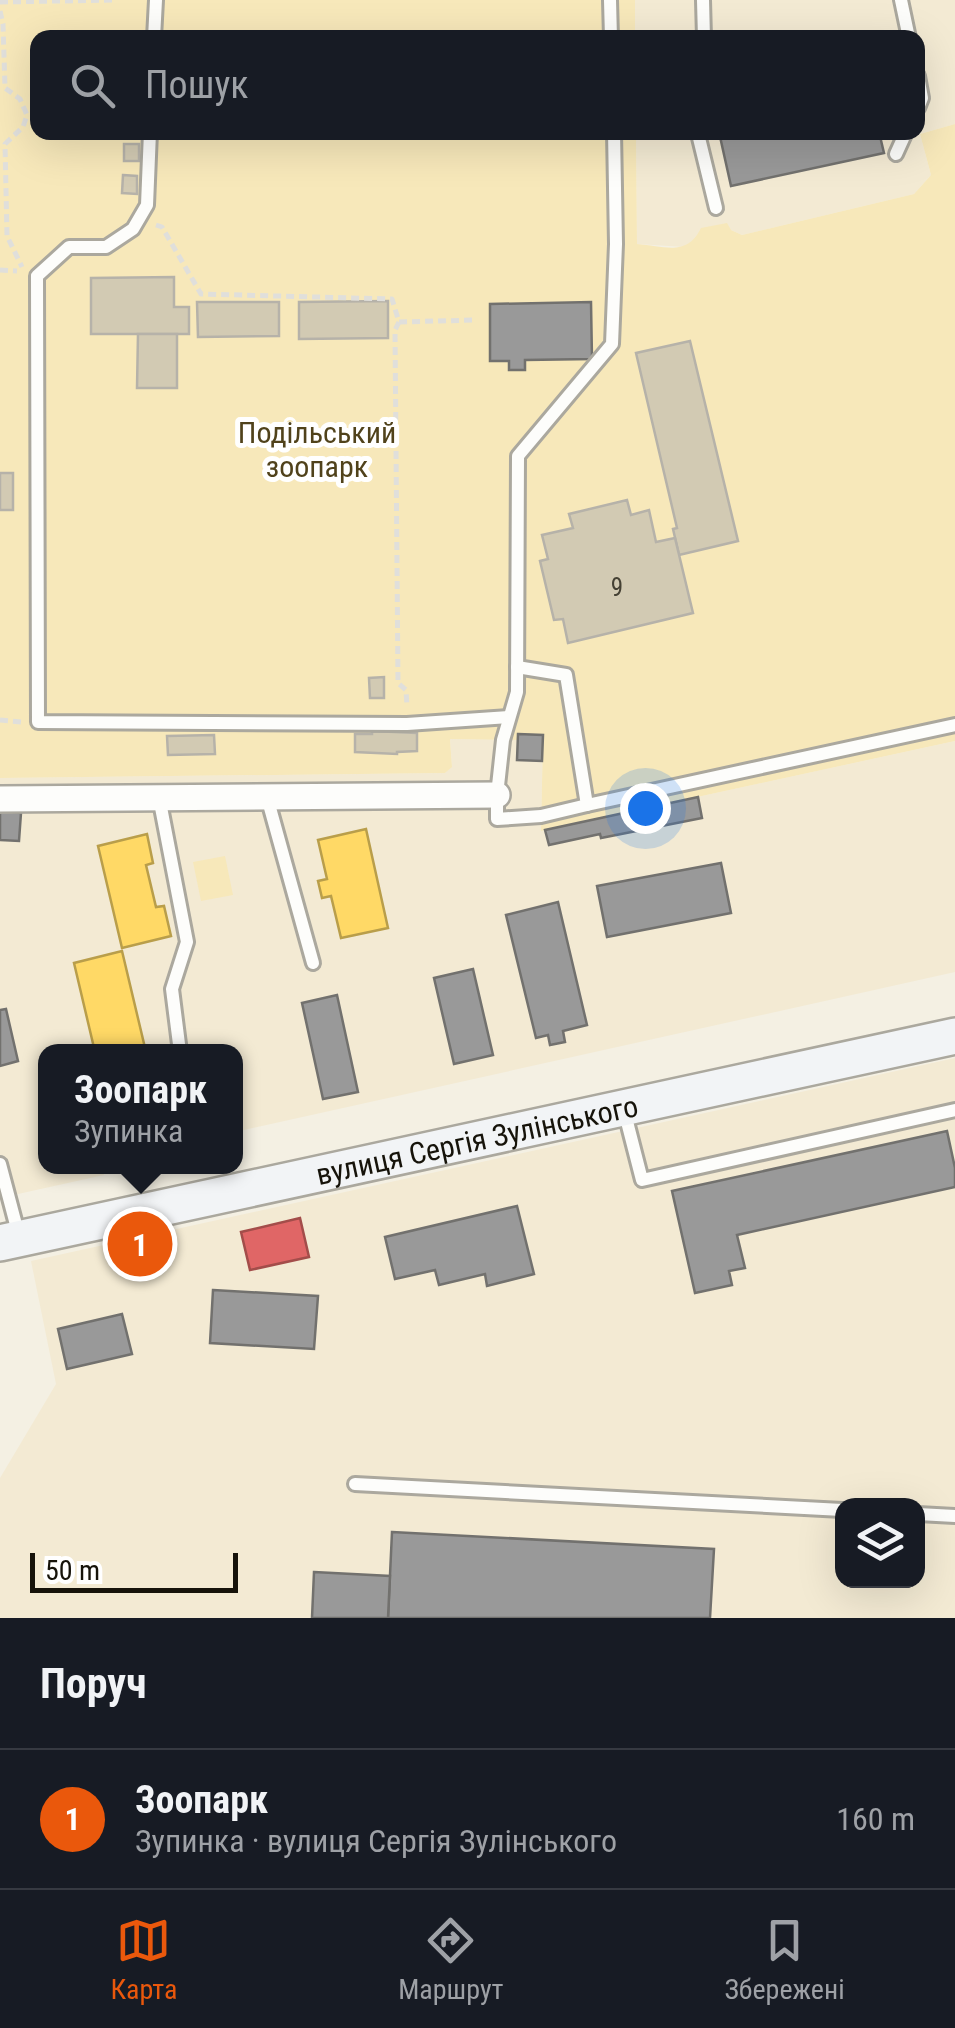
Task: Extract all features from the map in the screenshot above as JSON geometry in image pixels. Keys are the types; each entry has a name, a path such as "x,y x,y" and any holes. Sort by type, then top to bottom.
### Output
{"street":[{"path":"0,799 497,795"},
{"name":"вулиця Сергія Зулінського","path":"10,1240 955,1036"}],"lane":[{"path":"154,30 156,0"},
{"path":"610,0 611,30"},
{"path":"703,0 704,30"},
{"path":"901,0 907,30"},
{"path":"150,140 146,206 133,230 106,246 69,247 37,276 38,722 407,724 510,717"},
{"path":"614,140 612,344 518,456 517,692 504,740 497,819 540,816 955,725"},
{"path":"699,140 716,208"},
{"path":"896,154 902,140"},
{"path":"517,667 566,675 586,805"},
{"path":"267,796 313,963"},
{"path":"159,797 187,942 172,989 179,1044"},
{"path":"624,1107 642,1180 955,1110"},
{"path":"0,1164 10,1240"},
{"path":"354,1484 835,1510"},
{"path":"925,1514 955,1516"}],"path":[{"path":"0,2 116,0"},
{"path":"0,11 5,88 20,99 27,115 23,127 5,144 8,236 24,271"},
{"path":"140,218 162,227 201,294 392,299 399,322 394,330 398,683 406,690 407,724"},
{"path":"399,322 475,320"},
{"path":"140,1174 141,1178"}],"shaded area":[{"path":"635,0 955,0 955,124 925,133 925,30 635,30"},
{"path":"636,140 922,140 931,175 914,194 742,235 731,230 684,247 637,244"},
{"path":"518,734 543,735 541,831 955,741 955,972 243,1130 243,1044 38,1044 38,1174 104,1175 0,1198 0,778 445,773 452,766 450,739 517,740"},
{"path":"955,1058 955,1618 0,1618 0,1478 56,1384 31,1261"}],"green space":[{"name":"Подільський зоопарк","path":"0,0 635,0 635,30 30,30 30,140 636,140 637,244 682,246 701,228 727,223 742,235 914,194 931,175 922,140 925,140 925,133 955,124 955,741 541,831 543,735 518,734 518,740 450,739 452,767 445,773 0,778"},
{"path":"225,856 233,895 201,901 193,862"}],"building: Житло":[{"path":"366,829 388,928 341,938 331,896 322,898 318,881 327,879 318,840"},
{"path":"147,834 153,863 146,865 156,907 164,906 171,936 122,948 98,846"},
{"path":"122,951 144,1044 93,1044 74,963"}],"building: Торгівля":[{"path":"300,1218 309,1257 250,1270 241,1232"}],"building: Промзона":[{"path":"721,140 881,140 884,153 731,186"},
{"path":"591,302 592,359 525,360 525,370 509,370 509,361 490,361 490,304"},
{"path":"518,734 543,735 542,761 517,760"},
{"path":"698,797 702,818 549,845 545,830"},
{"path":"0,811 21,813 19,841 0,840"},
{"path":"721,863 731,913 607,937 597,886"},
{"path":"558,902 587,1025 563,1031 565,1042 550,1045 548,1035 536,1038 506,915"},
{"path":"473,969 493,1055 454,1064 434,978"},
{"path":"337,995 358,1092 323,1099 302,1003"},
{"path":"6,1009 18,1061 0,1066 0,1010"},
{"path":"947,1131 955,1187 737,1235 745,1268 729,1271 732,1285 695,1293 672,1191"},
{"path":"517,1206 534,1274 487,1286 485,1274 439,1285 435,1270 395,1279 385,1237"},
{"path":"213,1290 318,1296 314,1349 210,1343"},
{"path":"122,1314 132,1354 67,1369 58,1329"},
{"path":"392,1532 714,1549 710,1618 388,1618"},
{"path":"314,1572 390,1576 388,1618 312,1618"}],"building: Інше":[{"path":"124,144 139,144 139,161 124,161"},
{"path":"123,175 137,176 137,194 122,193"},
{"path":"174,277 174,307 189,307 189,334 91,334 91,278"},
{"path":"388,301 388,338 299,339 299,302"},
{"path":"197,302 279,302 279,336 198,337"},
{"path":"138,334 177,334 177,388 137,388"},
{"path":"690,341 738,541 679,555 673,529 677,528 636,353"},
{"path":"0,473 13,473 13,510 0,510"},
{"path":"627,500 631,515 649,510 656,542 675,538 693,613 568,643 563,619 554,620 540,561 548,559 542,535 573,528 569,514"},
{"path":"384,677 384,698 370,698 369,678"},
{"path":"417,733 417,751 355,752 355,734"},
{"path":"214,735 215,754 168,755 167,736"}],"place":[{"name":"Зоопарк","path":"140,1244"}]}
